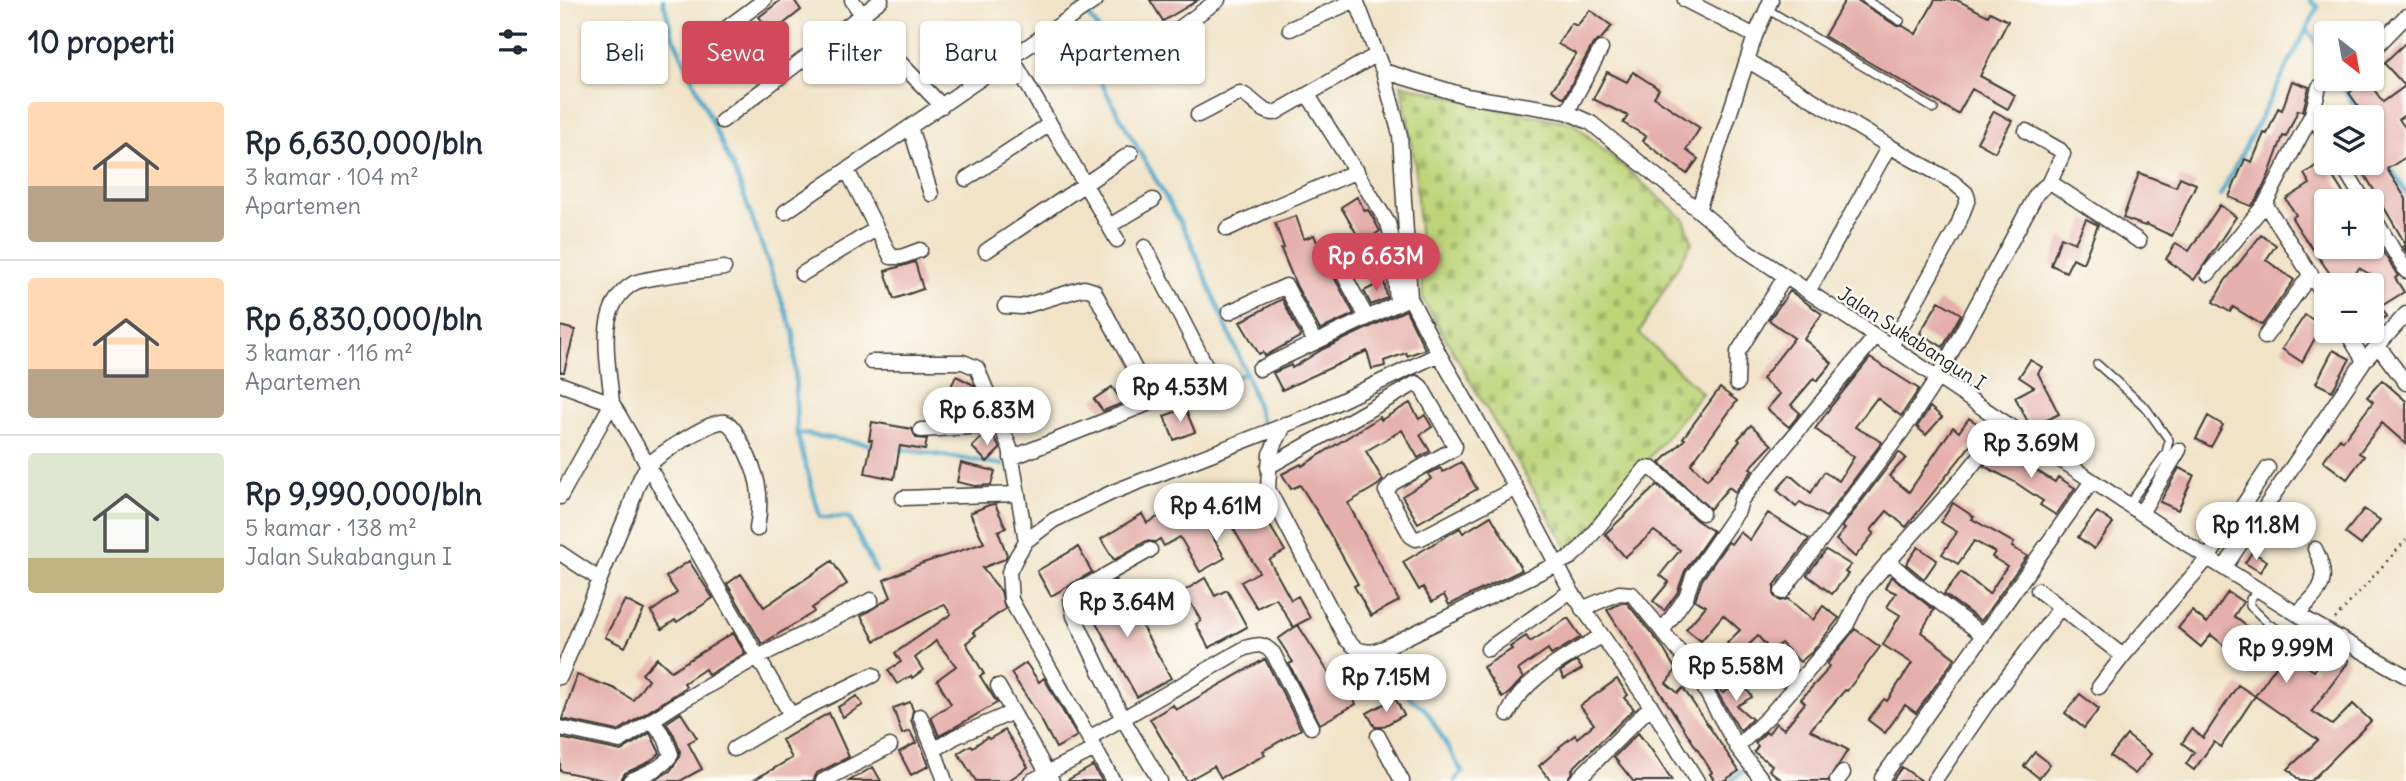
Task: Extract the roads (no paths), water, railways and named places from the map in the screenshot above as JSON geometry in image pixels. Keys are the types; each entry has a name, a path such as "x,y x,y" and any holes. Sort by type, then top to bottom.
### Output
{"street":[{"path":"736,21 764,0"},
{"path":"852,0 881,43 942,106"},
{"path":"722,121 881,0"},
{"path":"1189,21 1218,0"},
{"path":"1290,29 1356,0 1392,99 1402,151 1403,301"},
{"path":"1685,0 1755,36"},
{"path":"1021,52 1091,2"},
{"path":"1698,210 1755,36 1769,5"},
{"path":"2384,39 2406,16"},
{"path":"1567,112 1601,49"},
{"path":"1198,115 1240,93 1248,96 1266,113 1272,113 1376,55"},
{"path":"1747,60 1964,189 1968,199 1958,225 1891,346"},
{"name":"Jalan Sukabangun I","path":"1383,71 1466,96 1567,112 1591,123 1730,239 1808,292 2208,558 2297,614 2406,676"},
{"path":"1021,74 1117,240"},
{"path":"785,212 974,84"},
{"path":"2208,274 2265,204 2312,114 2318,91"},
{"path":"1308,94 1388,223 1403,301 1439,355 1516,488 1571,592 1651,706 1697,781"},
{"path":"966,179 1050,124"},
{"path":"910,127 931,194"},
{"path":"1782,592 1911,419 1938,377 2037,193 2050,182 2063,154 2026,131"},
{"path":"1808,292 1889,146"},
{"path":"986,251 1130,153"},
{"path":"847,170 891,257 901,257 919,250"},
{"path":"1227,229 1276,205 1356,172"},
{"path":"2050,182 2139,242"},
{"path":"1109,226 1153,200"},
{"path":"2265,204 2314,279"},
{"path":"802,274 876,229"},
{"path":"2384,235 2406,271"},
{"path":"1011,458 1152,402 1206,384 1211,377 1145,247"},
{"path":"1336,260 1367,318"},
{"path":"724,268 636,282 616,298 607,317 612,403 790,715"},
{"path":"2265,337 2311,274"},
{"path":"1737,384 1738,352 1786,277"},
{"path":"1229,312 1286,286 1315,342"},
{"path":"1005,306 1021,307 1084,288 1094,291 1152,402"},
{"path":"1259,369 1403,301"},
{"path":"2224,568 2364,361 2406,314"},
{"path":"1663,630 1686,597 1693,576 1738,511 1741,500 1875,337"},
{"path":"2353,343 2364,361"},
{"path":"2378,346 2405,381"},
{"path":"1113,781 1011,600 1009,572 1026,541 1054,520 1113,492 1356,395 1439,355"},
{"path":"871,362 963,362 977,368 1002,425 1011,458 1026,541"},
{"path":"1268,467 1416,383 1421,387 1455,446 1451,451 1390,485 1386,491 1411,536 1421,538 1516,488"},
{"path":"560,384 612,403"},
{"path":"560,497 612,403"},
{"path":"1737,747 1769,716 1845,628 1858,599 1983,452 2001,420"},
{"path":"561,672 647,466 703,427 719,421 726,422 738,436 760,486 761,505 757,529"},
{"path":"1285,424 1270,454 1267,484 1346,639 1357,649 1372,652 1384,648 1557,566 1582,547 1646,468 1653,469 1702,513"},
{"path":"921,430 1002,425"},
{"path":"2134,509 2179,450"},
{"path":"2099,687 2208,558 2268,468"},
{"path":"1882,778 2092,481"},
{"path":"903,498 1017,494"},
{"path":"2297,614 2322,587 2325,576 2315,549"},
{"path":"1150,550 1076,592 1071,599 1074,616 1123,719 1160,781"},
{"path":"560,554 599,579"},
{"path":"1888,561 1983,635"},
{"path":"2038,590 2123,656"},
{"path":"1488,649 1571,592"},
{"path":"1582,609 1619,593 1629,592 1694,670 1737,747 1763,781"},
{"path":"560,728 620,741 756,658 871,600"},
{"path":"1934,781 1986,705 2060,608"},
{"path":"1508,714 1519,695 1535,679 1601,636"},
{"path":"1031,781 1049,777 1123,719 1245,648 1257,644 1265,645 1273,653 1311,727"},
{"path":"734,749 790,715 873,675"},
{"path":"998,686 1049,777"},
{"path":"1576,781 1651,706"},
{"path":"934,750 955,737 1013,712"},
{"path":"920,716 945,781"},
{"path":"630,781 662,764 671,754 665,737 652,720"},
{"path":"1378,736 1402,781"},
{"path":"823,781 890,746"}],"lane":[{"path":"1866,0 1900,21"},
{"path":"1769,5 1934,108"},
{"path":"2097,364 2146,408 2169,440 2166,453 2134,509"},
{"path":"2260,590 2250,599 2250,606 2269,624 2315,650"}],"waterway":[{"path":"663,0 672,34 737,177 794,334 797,433 820,517 849,517 876,572"},
{"path":"1076,0 1098,28 1083,47 1189,238 1246,373 1270,446"},
{"path":"2220,196 2318,7 2310,0"},
{"path":"2307,28 2314,39"},
{"path":"2345,91 2354,105"},
{"path":"2388,163 2406,193"},
{"path":"1213,386 1246,373"},
{"path":"797,433 875,445"},
{"path":"894,448 1004,465"},
{"path":"1354,654 1426,710 1462,772 1455,781"},
{"path":"1731,781 1744,770 1751,776"}]}
